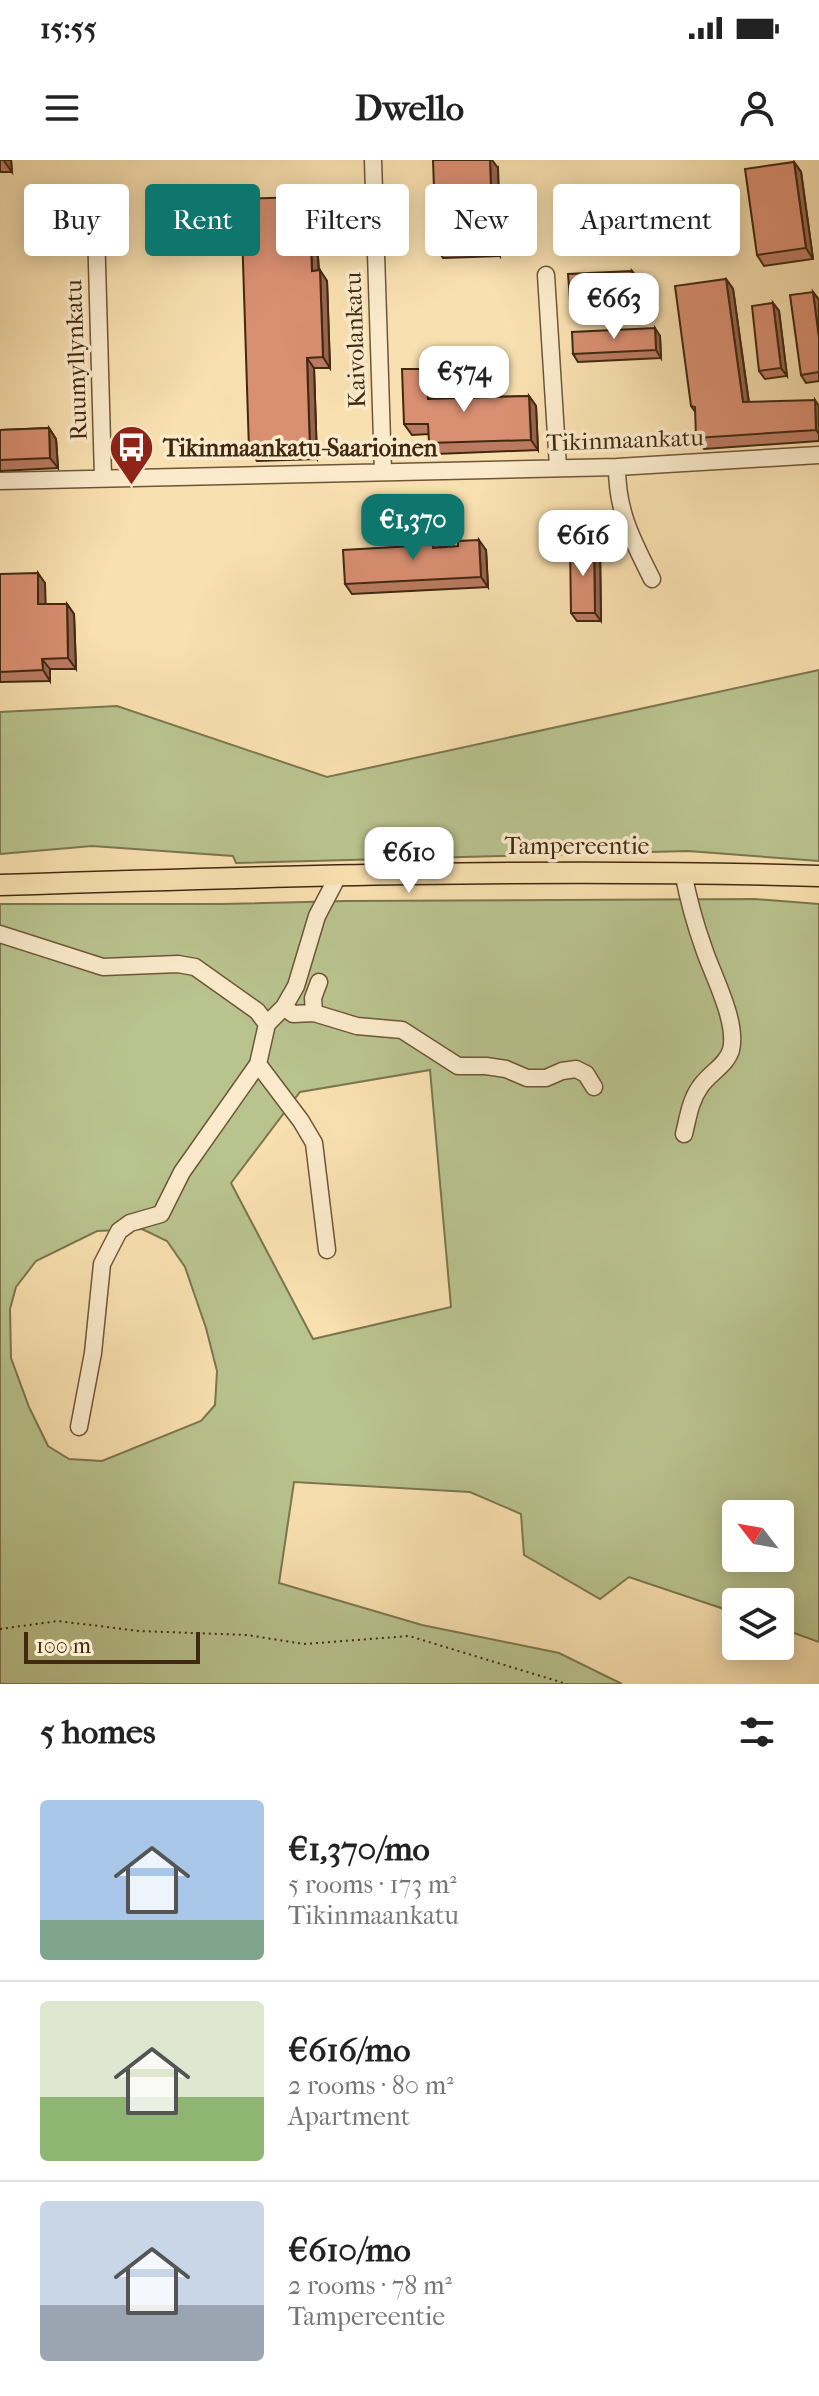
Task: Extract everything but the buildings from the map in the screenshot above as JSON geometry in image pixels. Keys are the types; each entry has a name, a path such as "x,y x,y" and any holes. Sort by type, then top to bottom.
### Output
{"main road":[{"name":"Tampereentie","path":"0,885 339,874 683,872 819,876"}],"street":[{"name":"Kaivolankatu","path":"373,160 383,471"},
{"name":"Ruumyllynkatu","path":"97,256 103,477"},
{"path":"546,275 558,467"},
{"name":"Tikinmaankatu","path":"0,481 617,467 819,455"},
{"path":"617,467 617,495 624,523 652,579"},
{"path":"683,872 703,947 730,1021 732,1038 725,1061 698,1089 684,1134"},
{"path":"79,1427 93,1353 102,1264 119,1231 130,1223 161,1214 182,1172 258,1064 267,1024 284,1007 296,986 317,916 339,874"},
{"path":"0,934 103,967 178,964 195,967 257,1011 267,1024"},
{"path":"314,1013 313,998 319,982"},
{"path":"284,1007 293,1014 314,1013 357,1026 402,1030 458,1066 506,1069 527,1078 546,1078 576,1069 586,1074 594,1087"},
{"path":"258,1064 314,1143 327,1250"}],"path":[{"path":"0,1629 58,1621 139,1631 247,1635 304,1644 409,1636 567,1684"}],"green space":[{"path":"819,670 819,861 688,851 236,863 233,856 92,846 0,854 0,712 117,706 327,777"},
{"path":"755,899 819,904 819,1642 794,1633 794,1588 722,1588 722,1608 629,1577 600,1599 524,1555 521,1514 470,1492 294,1482 279,1583 422,1625 559,1653 622,1684 0,1684 0,904","holes":["430,1070 451,1307 313,1339 231,1183 300,1092","142,1229 167,1241 185,1267 217,1371 215,1405 201,1421 102,1461 69,1459 48,1446 11,1358 10,1309 16,1287 36,1261 97,1231"]}],"place":[{"name":"Tikinmaankatu-Saarioinen","path":"132,487"}]}
